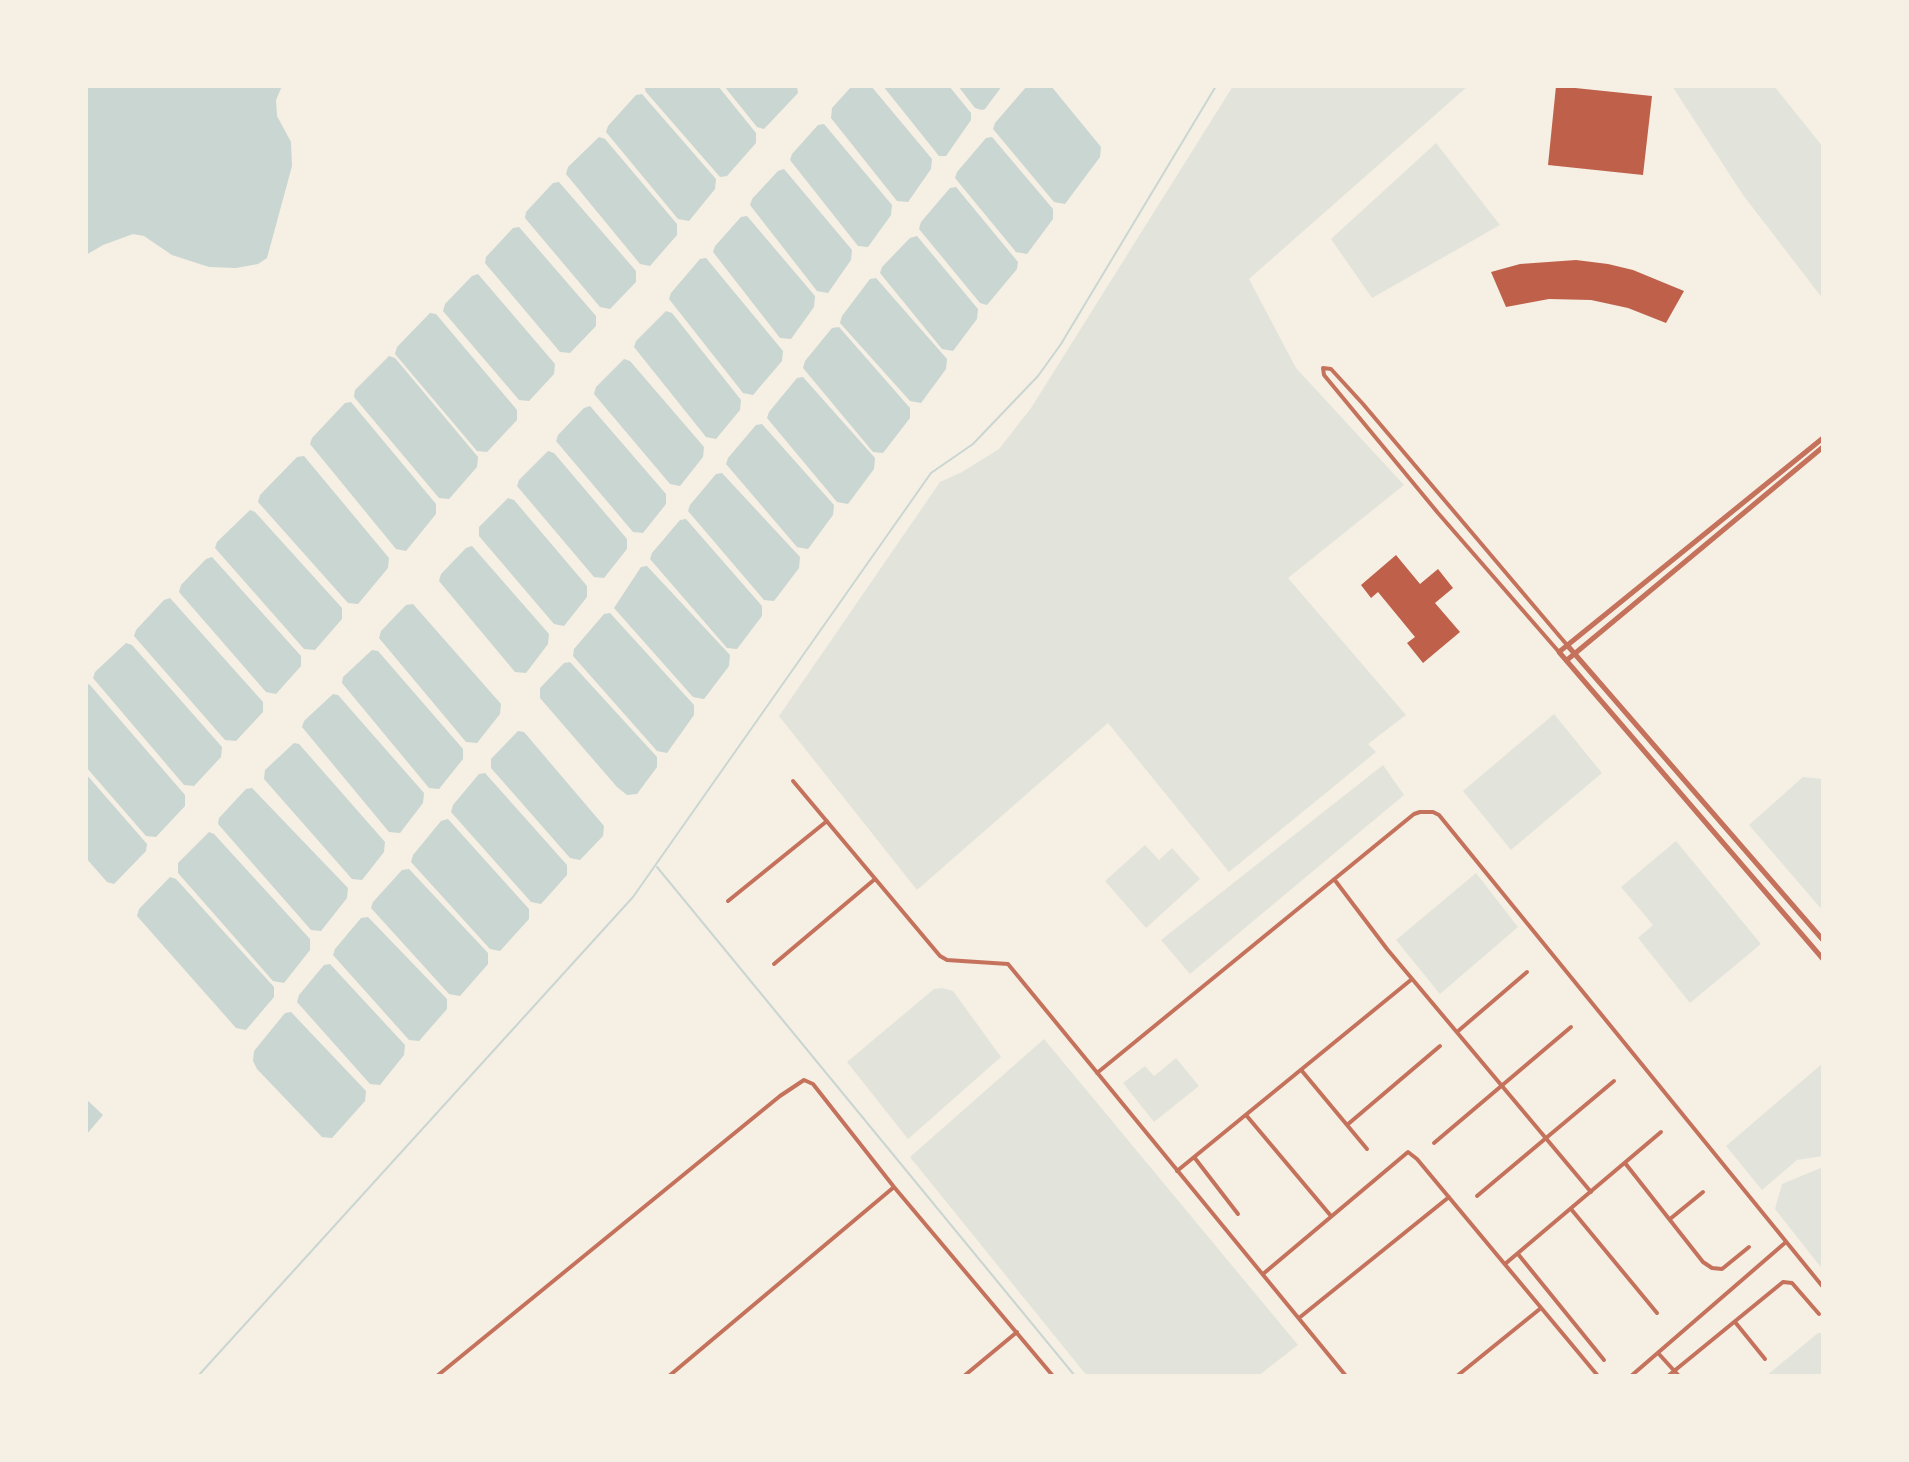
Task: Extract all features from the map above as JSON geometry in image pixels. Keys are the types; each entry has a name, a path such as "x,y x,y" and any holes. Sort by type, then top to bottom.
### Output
{"street":[{"path":"1823,940 1574,654 1363,404 1331,369 1323,368 1324,375 1409,478 1823,959"},
{"path":"1559,652 1823,438"},
{"path":"1567,660 1823,447"},
{"path":"793,781 940,956 947,960 1008,964 1346,1376"},
{"path":"1097,1073 1414,814 1427,811 1439,815 1823,1287"},
{"path":"728,901 827,821"},
{"path":"774,964 875,879"},
{"path":"1334,879 1412,979 1591,1192"},
{"path":"1457,1032 1527,972"},
{"path":"1177,1171 1412,979"},
{"path":"1434,1143 1571,1027"},
{"path":"1347,1125 1440,1046"},
{"path":"1301,1070 1367,1149"},
{"path":"437,1376 801,1081 807,1080 1053,1376"},
{"path":"1477,1196 1614,1081"},
{"path":"1246,1115 1331,1216"},
{"path":"1505,1264 1661,1132"},
{"path":"1263,1274 1404,1154 1412,1153 1596,1374 1589,1376"},
{"path":"1194,1157 1238,1214"},
{"path":"1625,1163 1703,1262 1712,1268 1722,1269 1749,1247"},
{"path":"669,1376 894,1187"},
{"path":"1670,1219 1703,1192"},
{"path":"1299,1318 1449,1197"},
{"path":"1571,1209 1657,1313"},
{"path":"1631,1376 1786,1242"},
{"path":"1518,1254 1604,1360"},
{"path":"1668,1376 1676,1374 1783,1282 1788,1281 1819,1314"},
{"path":"1457,1376 1541,1308"},
{"path":"1735,1322 1765,1359"},
{"path":"964,1376 1017,1332"},
{"path":"1658,1353 1676,1374"}],"shaded area":[{"path":"86,86 282,86 276,100 277,116 291,142 292,166 267,258 258,264 236,268 209,267 172,255 144,236 133,234 86,255"},
{"path":"644,86 718,86 756,133 756,143 727,176 720,177"},
{"path":"724,86 797,86 798,93 764,129 757,127"},
{"path":"852,86 871,86 932,159 931,169 908,202 897,201 831,118 832,108"},
{"path":"883,86 949,86 971,113 971,120 946,156 939,156"},
{"path":"958,86 1002,86 982,110 975,108"},
{"path":"1027,86 1051,86 1101,147 1100,157 1065,204 1054,202 993,129"},
{"path":"1233,86 1468,86 1249,279 1296,368 1404,485 1288,578 1406,715 1368,744 1376,752 1229,872 1108,723 917,890 779,716 940,482 999,449 1031,408"},
{"path":"1672,86 1774,86 1823,147 1823,299 1743,195"},
{"path":"642,94 716,179 715,189 689,221 678,219 606,132 636,95"},
{"path":"824,124 892,205 891,215 868,247 858,246 790,160 818,125"},
{"path":"599,137 605,139 677,224 677,235 650,266 640,264 566,174 568,167"},
{"path":"992,137 1053,209 1053,219 1027,254 1016,252 955,178 986,138"},
{"path":"1436,143 1500,225 1372,298 1331,239"},
{"path":"784,169 852,250 851,260 828,293 817,291 750,205 778,171"},
{"path":"559,182 636,271 636,282 610,309 600,307 525,218 526,212 553,183"},
{"path":"956,187 1018,262 1017,269 987,305 980,303 919,229 921,222 950,188"},
{"path":"747,216 815,296 814,307 791,339 780,338 713,252 741,217"},
{"path":"519,227 596,316 596,326 570,353 560,352 485,263 486,257 513,228"},
{"path":"917,236 978,309 977,319 953,351 942,349 880,273 910,238"},
{"path":"706,258 783,351 782,361 753,395 743,393 669,299 700,259"},
{"path":"478,274 555,364 554,374 529,401 519,400 443,311 445,304 472,276"},
{"path":"876,278 947,359 946,369 921,403 910,401 840,323 870,279"},
{"path":"666,311 672,313 741,400 740,410 716,439 706,437 634,347 636,341"},
{"path":"430,313 436,314 517,410 517,420 487,452 477,451 395,354 397,347"},
{"path":"839,327 910,408 910,418 883,453 873,452 803,368 805,361 832,328"},
{"path":"389,356 395,358 478,457 477,467 449,499 439,498 354,397 355,390"},
{"path":"624,359 630,361 704,447 703,457 680,486 670,484 594,394 596,387"},
{"path":"803,377 875,458 874,469 848,504 837,502 767,418 797,378"},
{"path":"351,402 436,504 436,514 406,551 396,549 310,444 345,403"},
{"path":"590,406 666,494 666,504 643,533 633,532 556,441 584,408"},
{"path":"762,424 834,505 833,515 808,549 797,547 726,464 756,425"},
{"path":"548,451 554,453 627,539 627,549 604,578 594,577 517,486 519,480"},
{"path":"304,456 389,558 388,568 358,604 348,603 258,502 260,495 297,457"},
{"path":"722,473 800,557 799,568 774,601 764,600 688,511 716,474"},
{"path":"508,498 514,500 587,586 587,597 564,626 554,624 479,536 479,527"},
{"path":"250,510 342,608 342,619 315,650 304,649 215,548 217,542"},
{"path":"686,519 762,606 762,616 737,649 727,648 650,559 680,520"},
{"path":"472,546 549,634 548,644 526,673 515,672 439,581 441,574 466,548"},
{"path":"212,557 301,656 301,666 276,694 266,692 179,592 181,585 206,559"},
{"path":"647,566 730,655 729,666 704,699 693,697 614,608 641,567"},
{"path":"170,598 263,702 263,712 236,741 225,740 134,636 164,600"},
{"path":"413,604 501,704 500,714 477,743 466,742 379,638 381,631 406,605"},
{"path":"610,613 694,705 694,715 667,753 657,751 573,656 574,649 604,614"},
{"path":"126,643 132,645 222,747 221,757 194,786 184,785 93,678 95,672"},
{"path":"372,650 378,651 463,749 463,759 439,789 429,788 342,683 343,677"},
{"path":"570,662 657,757 657,767 637,794 627,795 617,787 540,698 540,688 564,663"},
{"path":"86,683 185,795 185,806 156,837 146,836 86,767"},
{"path":"333,694 338,695 424,793 423,803 400,833 389,832 302,727 304,721"},
{"path":"1554,714 1602,773 1511,850 1463,791"},
{"path":"518,731 524,732 604,826 603,836 580,860 570,858 491,768 491,759"},
{"path":"294,743 299,744 385,842 384,852 362,880 352,879 264,779 265,770"},
{"path":"1383,765 1404,795 1190,974 1161,940"},
{"path":"485,773 567,865 567,875 541,904 531,902 451,812 453,805 479,774"},
{"path":"86,774 147,844 146,851 114,884 107,882 86,858"},
{"path":"1803,777 1823,779 1823,911 1749,825"},
{"path":"252,788 348,888 347,898 321,931 311,930 218,824 219,818 246,789"},
{"path":"448,819 529,909 529,919 500,951 490,949 411,862 413,855 441,821"},
{"path":"209,832 310,939 310,950 284,983 273,981 178,873 178,863"},
{"path":"1676,841 1761,944 1690,1003 1638,938 1653,925 1621,887"},
{"path":"1145,845 1159,860 1172,848 1200,879 1146,928 1105,881"},
{"path":"409,869 488,953 488,964 460,996 449,994 371,908 402,870"},
{"path":"1476,873 1518,927 1440,994 1396,940"},
{"path":"170,877 176,879 274,987 274,997 246,1030 236,1028 137,916 139,909"},
{"path":"368,917 447,999 447,1009 419,1041 409,1040 333,955 361,918"},
{"path":"330,964 405,1045 404,1055 380,1085 370,1084 297,1002 299,995 324,965"},
{"path":"934,989 953,991 1001,1057 908,1139 847,1062"},
{"path":"291,1012 366,1091 365,1101 332,1138 322,1137 257,1069 253,1061 254,1051 285,1013"},
{"path":"1044,1039 1298,1345 1258,1376 1087,1376 910,1157"},
{"path":"1176,1058 1199,1086 1154,1122 1123,1083 1145,1066 1154,1076"},
{"path":"1823,1063 1823,1156 1797,1160 1762,1190 1726,1146"},
{"path":"86,1099 103,1115 86,1135"},
{"path":"1823,1167 1823,1270 1775,1209 1782,1184"},
{"path":"1818,1333 1823,1333 1823,1376 1766,1376"}],"building":[{"path":"1556,86 1652,96 1643,175 1548,165"},
{"path":"1576,260 1633,270 1684,291 1666,323 1628,308 1591,300 1549,299 1506,307 1491,272 1520,264"},
{"path":"1396,555 1420,584 1438,569 1453,588 1435,603 1460,632 1423,663 1407,643 1415,637 1378,592 1371,598 1361,585"}],"waterway":[{"path":"198,1376 633,897 931,473 973,444 1038,376 1061,344 1216,86"},
{"path":"657,867 1075,1376"}]}
